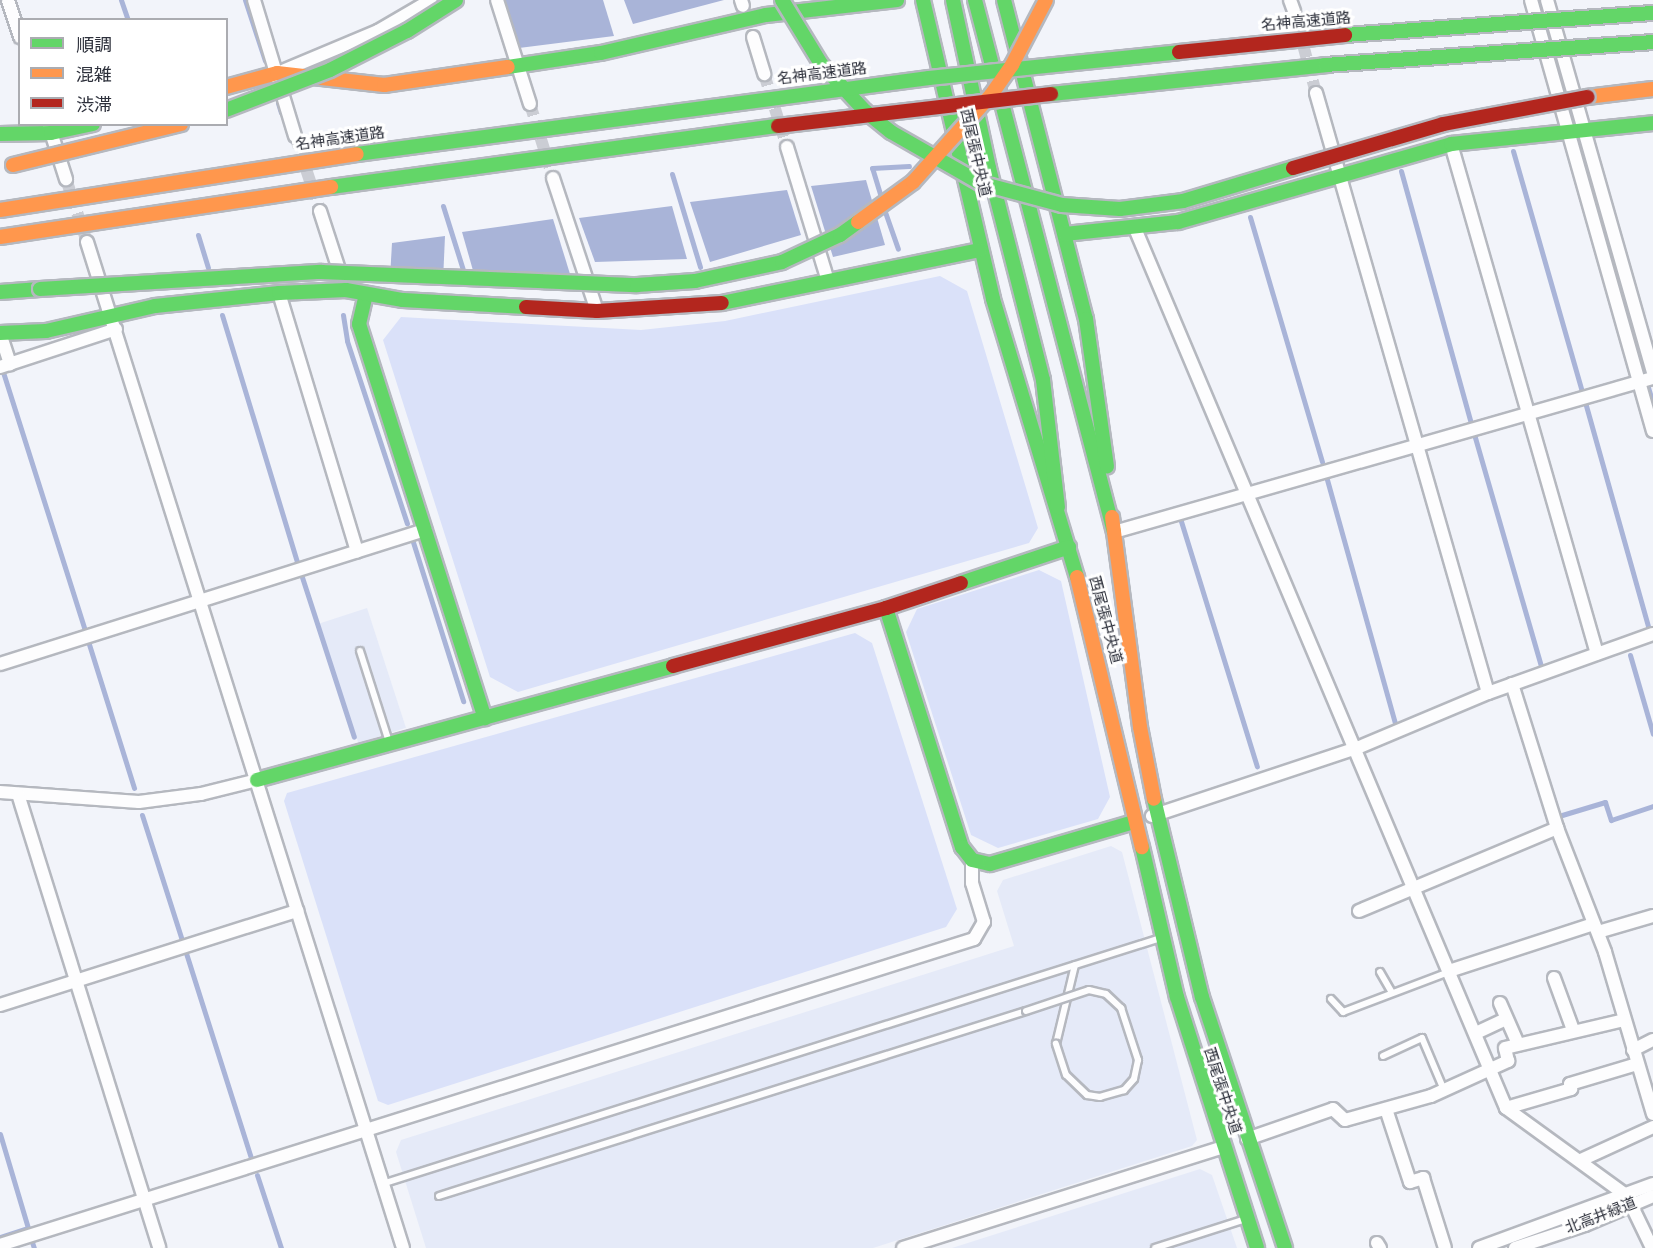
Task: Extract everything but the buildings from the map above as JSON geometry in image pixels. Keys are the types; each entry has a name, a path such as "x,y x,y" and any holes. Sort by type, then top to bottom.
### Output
{"main road":[{"path":"228,109 349,61 456,0"},
{"path":"782,0 821,64 865,111 891,132 980,183 1062,205 1120,209 1183,201 1443,124 1587,97 1653,89"},
{"path":"228,86 277,73 384,85 519,67 635,46 766,15 897,0"},
{"name":"西尾張中央道","path":"923,0 980,249 1058,507 1097,651 1162,938 1223,1147 1257,1248"},
{"path":"953,0 989,168 1043,380 1058,507"},
{"path":"975,0 1114,532"},
{"name":"西尾張中央道","path":"1004,0 1065,234 1096,374 1138,717 1157,815 1202,997 1247,1139 1285,1248"},
{"path":"0,292 321,272 637,285 695,281 782,262 840,235 914,182 991,95 1012,65 1046,0"},
{"name":"名神高速道路","path":"0,210 281,164 929,78 1320,37 1653,13"},
{"path":"0,237 500,161 935,106 1325,65 1653,42"},
{"path":"1065,234 1178,222 1339,174 1451,144 1653,123"},
{"path":"0,134 76,126"},
{"path":"7,166 173,126"},
{"path":"0,333 46,331 111,314 279,293 346,290 403,300 597,311 710,305 980,249"},
{"path":"366,294 359,324 485,718"},
{"path":"256,780 886,608 1069,547"},
{"path":"886,608 962,847 972,860 990,864 1134,822"}],"street":[{"path":"8,0 18,31"},
{"path":"254,0 295,136"},
{"path":"277,73 378,31 431,0"},
{"path":"497,0 530,104"},
{"path":"1531,0 1653,431"},
{"path":"1546,0 1653,371"},
{"path":"753,36 764,74"},
{"path":"1316,93 1488,693"},
{"path":"50,129 66,179"},
{"path":"1451,144 1597,654"},
{"path":"787,147 828,281"},
{"path":"554,178 597,311"},
{"path":"320,211 346,290"},
{"path":"1134,226 1246,494 1357,748 1506,1108 1581,1161 1630,1200 1652,1248"},
{"path":"87,242 403,1248"},
{"path":"279,293 357,550"},
{"path":"0,333 5,365 116,329"},
{"path":"1114,532 1653,378"},
{"path":"0,664 425,530"},
{"path":"1134,822 1357,748 1488,693 1653,634"},
{"path":"1512,684 1557,828 1596,928 1653,1114"},
{"path":"1,789 18,794 139,802 201,794 256,780"},
{"path":"18,794 159,1248"},
{"path":"1359,911 1557,828"},
{"path":"0,1245 143,1198 974,939 984,922 972,883 972,860"},
{"path":"0,1005 297,911"},
{"path":"1449,971 1596,928 1653,916"},
{"path":"1554,978 1573,1030"},
{"path":"1500,1003 1518,1044"},
{"path":"1476,1033 1506,1019"},
{"path":"1247,1139 1332,1108 1345,1120 1386,1109 1444,1090 1508,1061 1505,1048 1573,1030 1624,1020"},
{"path":"1632,1050 1653,1040"},
{"path":"1506,1108 1637,1064"},
{"path":"1386,1109 1410,1182 1423,1178 1445,1248"},
{"path":"1581,1161 1653,1127"},
{"path":"903,1248 1223,1147"},
{"path":"1479,1248 1630,1200 1653,1184"},
{"name":"北高井緑道","path":"1515,1248 1630,1200 1653,1196"}],"lane":[{"path":"360,651 390,745"},
{"path":"382,1184 1162,938"},
{"path":"439,1196 1026,1011 1089,990 1106,994 1121,1008 1138,1060 1134,1079 1124,1090 1100,1097 1088,1095 1066,1075 1056,1044 1075,965"},
{"path":"1330,999 1343,1012 1449,971"},
{"path":"1380,972 1392,993"},
{"path":"1383,1056 1422,1038 1444,1090"},
{"path":"1155,1248 1247,1219"}],"shaded area":[{"path":"504,0 603,0 614,36 519,48"},
{"path":"624,0 724,0 633,24"},
{"path":"866,180 885,245 833,257 811,186"},
{"path":"787,190 801,235 710,262 690,202"},
{"path":"672,206 687,259 595,262 579,218"},
{"path":"553,219 570,274 478,288 462,232"},
{"path":"445,236 443,281 390,278 392,243"},
{"path":"940,276 967,291 1038,528 1029,543 518,692 490,677 383,340 401,317 641,330 725,321"},
{"path":"1039,570 1061,581 1110,797 1098,819 998,848 971,835 906,632 917,609"},
{"path":"367,608 406,728 358,743 319,623"},
{"path":"855,633 872,643 957,909 946,927 388,1105 378,1101 284,801 287,793"},
{"path":"1111,846 1122,852 1197,1140 1192,1146 873,1248 426,1248 396,1152 401,1140 1014,946 997,891 1003,880"},
{"path":"1200,1169 1212,1175 1237,1248 952,1248"}],"waterway":[{"path":"121,0 127,18"},
{"path":"245,0 265,61"},
{"path":"1557,67 1565,95"},
{"path":"278,103 281,113"},
{"path":"1579,145 1644,373"},
{"path":"1513,151 1582,391"},
{"path":"881,197 872,168 909,166"},
{"path":"1401,171 1471,423"},
{"path":"672,174 700,267"},
{"path":"443,206 463,270"},
{"path":"884,209 898,249"},
{"path":"1250,217 1322,462"},
{"path":"198,235 208,268"},
{"path":"222,315 298,565"},
{"path":"343,315 347,341 407,523"},
{"path":"3,372 85,631"},
{"path":"1647,384 1653,404"},
{"path":"1585,402 1649,629"},
{"path":"1474,434 1541,666"},
{"path":"1326,476 1395,723"},
{"path":"1180,518 1257,766"},
{"path":"413,542 463,701"},
{"path":"301,574 354,737"},
{"path":"88,641 134,788"},
{"path":"1630,655 1653,734"},
{"path":"1562,815 1605,802 1611,820 1653,806"},
{"path":"142,815 182,940"},
{"path":"186,953 251,1158"},
{"path":"0,1134 28,1228 0,1237"},
{"path":"257,1175 281,1248"},
{"path":"32,1242 34,1248"}],"tunnel":[{"path":"1294,11 1316,93"},
{"path":"764,74 787,147"},
{"path":"530,104 553,178"},
{"path":"295,136 320,211"},
{"path":"66,179 87,242"}],"traffic: fast":[{"path":"228,109 330,70 407,31 456,0"},
{"path":"782,0 821,64 865,111 891,132 980,183 1062,205 1120,209 1183,201 1293,168"},
{"path":"508,67 601,53 766,15 897,0"},
{"path":"923,0 993,299 1077,577"},
{"path":"953,0 989,168 1043,380 1058,507"},
{"path":"975,0 1114,532"},
{"path":"1004,0 1086,319 1107,467"},
{"path":"1345,35 1653,13"},
{"path":"1051,94 1325,65 1653,42"},
{"path":"357,154 929,78 1179,52"},
{"path":"1065,234 1178,222 1451,144 1653,123"},
{"path":"0,134 51,133 84,126"},
{"path":"331,187 778,126"},
{"path":"40,289 321,272 637,285 695,281 782,262 840,235 858,222"},
{"path":"722,303 980,250"},
{"path":"0,292 40,289"},
{"path":"0,333 46,331 155,306 279,293 346,290 403,300 526,307"},
{"path":"366,294 359,324 485,718"},
{"path":"961,583 1069,547"},
{"path":"886,608 962,847 972,860 990,864 1134,822"},
{"path":"257,780 673,666"},
{"path":"1154,799 1202,997 1285,1248"},
{"path":"1142,847 1177,997 1257,1248"}],"traffic: slow":[{"path":"858,222 913,182 991,95 1012,65 1046,0"},
{"path":"228,86 277,73 384,85 508,67"},
{"path":"1587,97 1653,89"},
{"path":"13,165 173,126"},
{"path":"0,210 357,154"},
{"path":"0,237 331,187"},
{"path":"1112,517 1140,727 1154,799"},
{"path":"1077,577 1142,847"}],"traffic: jam":[{"path":"1179,52 1345,35"},
{"path":"778,126 1051,94"},
{"path":"1293,168 1443,124 1587,97"},
{"path":"526,307 597,311 722,303"},
{"path":"673,666 886,608 961,583"}]}
